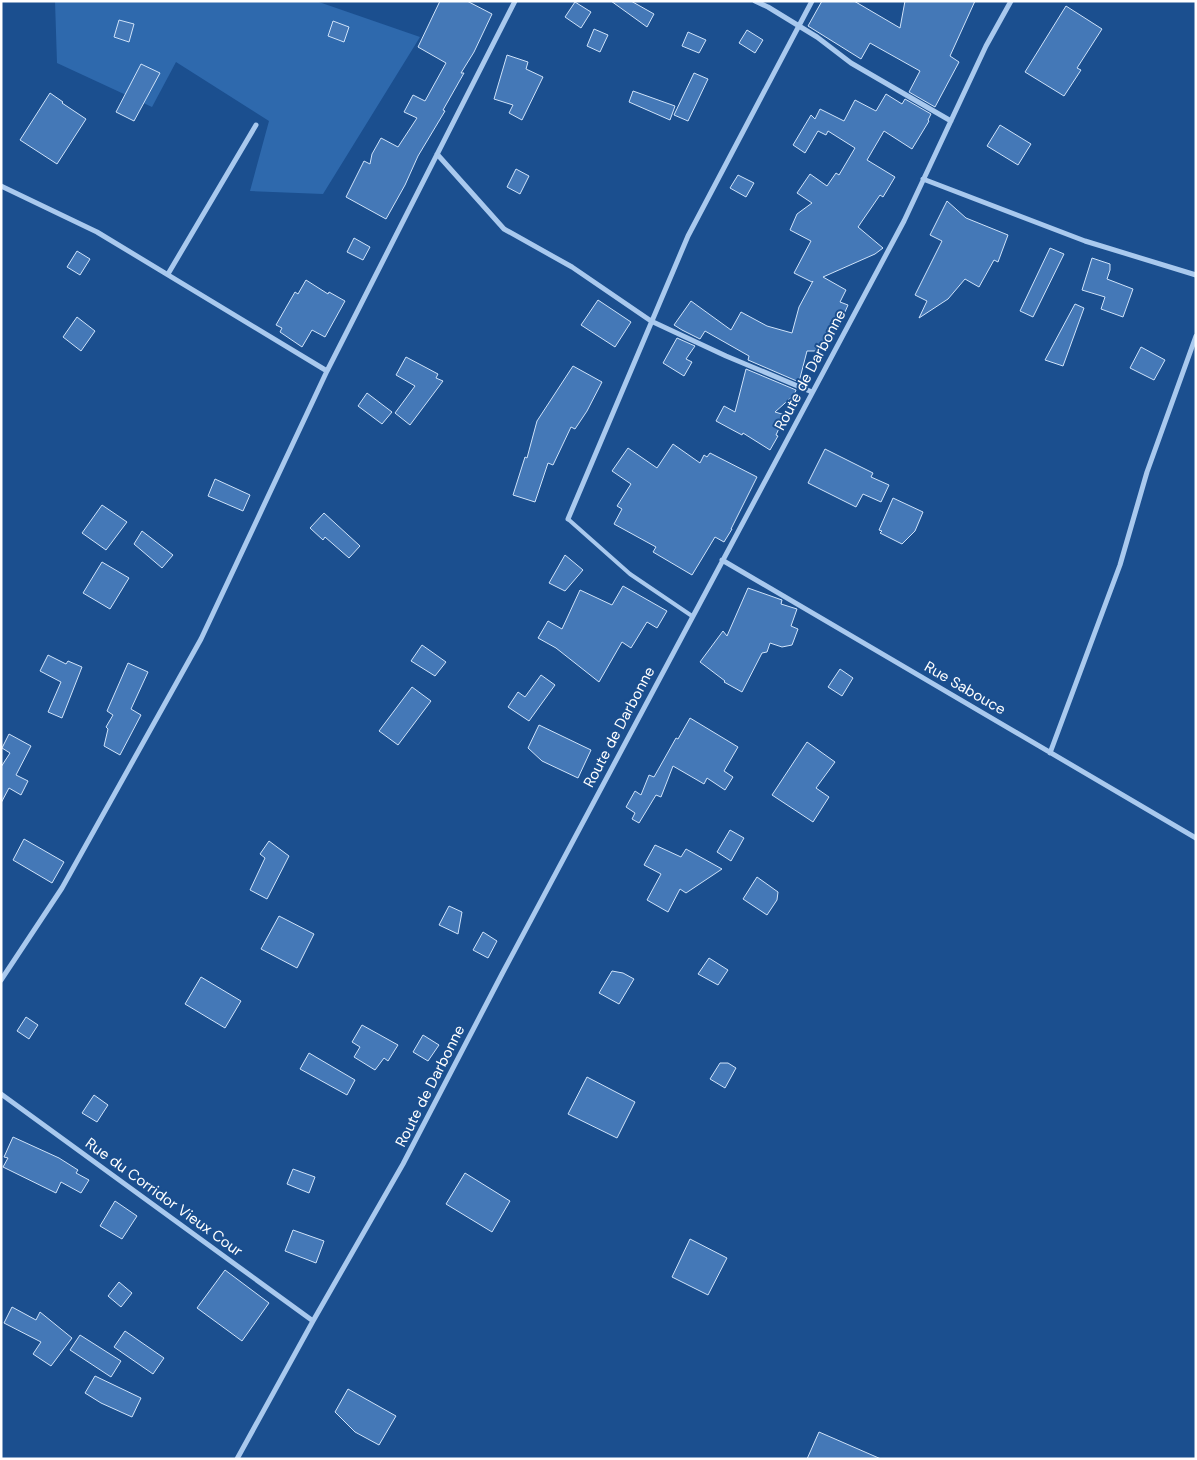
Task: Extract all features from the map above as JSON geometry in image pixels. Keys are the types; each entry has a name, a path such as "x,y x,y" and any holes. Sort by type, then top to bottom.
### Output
{"street":[{"path":"1,980 62,888 201,639 327,371 515,1"},
{"path":"755,1 817,37 851,63 951,121"},
{"path":"568,519 688,236 812,1"},
{"name":"Route de Darbonne","path":"237,1459 403,1164 692,616 904,221 986,46 1011,1"},
{"path":"168,274 256,125"},
{"path":"437,154 504,229 572,267 651,321 726,356 812,392"},
{"path":"923,179 1085,241 1196,275"},
{"path":"1,186 97,232 327,371"},
{"path":"1050,753 1120,565 1147,472 1196,336"},
{"name":"Rue Sabouce","path":"722,560 1196,838"},
{"name":"Rue du Corridor Vieux Cour","path":"1,1094 313,1321"}],"lane":[{"path":"568,519 630,574 692,616"}],"shaded area":[{"path":"55,1 316,1 420,37 323,194 250,191 269,121 176,62 152,107 57,63"}],"building":[{"path":"440,1 467,1 492,14 474,52 461,73 464,73 443,110 445,111 418,156 405,185 386,219 346,197 364,161 370,164 372,154 381,138 398,147 417,118 404,112 413,95 425,101 446,63 418,47"},
{"path":"611,1 631,1 654,14 647,27"},
{"path":"822,1 854,1 900,28 905,1 975,1 950,56 959,62 935,107 909,92 920,71 870,43 861,59 808,26"},
{"path":"575,2 591,12 581,28 565,17"},
{"path":"1066,6 1102,29 1077,68 1081,70 1064,96 1025,72"},
{"path":"119,20 134,24 129,42 114,37"},
{"path":"333,21 349,27 344,42 328,36"},
{"path":"594,29 608,35 600,52 587,46"},
{"path":"747,30 763,40 755,53 739,43"},
{"path":"688,32 706,40 699,53 682,46"},
{"path":"507,55 528,62 526,69 543,77 522,120 509,113 513,105 494,99"},
{"path":"141,64 160,73 134,121 116,112"},
{"path":"694,73 708,79 688,121 674,115"},
{"path":"633,91 675,106 670,120 629,102"},
{"path":"50,93 86,119 57,164 20,140"},
{"path":"886,94 902,104 905,99 931,114 929,121 912,149 884,131 867,160 895,177 883,197 880,195 858,227 883,248 875,254 823,277 846,290 840,302 848,305 838,328 835,327 830,343 823,340 819,351 807,351 799,382 748,360 749,356 705,331 700,339 674,325 691,301 731,330 741,312 767,326 792,333 799,307 813,281 794,273 811,241 790,230 797,214 812,203 797,193 810,174 827,186 836,173 839,175 855,148 828,131 826,135 818,131 805,153 793,145 811,115 815,119 820,109 844,121 855,100 876,111"},
{"path":"1000,125 1031,144 1018,165 987,146"},
{"path":"516,169 529,176 520,194 507,187"},
{"path":"738,175 754,183 746,197 730,188"},
{"path":"947,201 966,218 1008,235 998,262 994,260 979,287 965,279 948,299 919,318 927,301 915,295 942,241 930,235"},
{"path":"354,238 370,247 363,260 347,252"},
{"path":"1050,248 1064,254 1033,317 1020,311"},
{"path":"77,251 90,259 80,275 67,267"},
{"path":"1092,258 1110,264 1107,279 1133,289 1123,317 1101,309 1105,297 1082,290"},
{"path":"306,280 328,294 329,292 345,301 325,337 312,330 302,347 280,332 282,328 276,325 295,292 298,294"},
{"path":"598,300 631,322 615,347 581,325"},
{"path":"1075,304 1084,308 1063,366 1045,360"},
{"path":"77,317 95,331 81,351 63,337"},
{"path":"677,338 695,346 686,359 692,362 684,376 663,363"},
{"path":"1141,347 1165,360 1154,380 1130,368"},
{"path":"406,357 438,374 436,378 443,381 410,425 395,413 415,386 396,375"},
{"path":"573,366 602,382 575,429 571,427 553,465 548,463 535,502 513,495 525,457 527,458 537,421"},
{"path":"746,369 796,390 794,395 775,412 785,415 776,435 778,436 770,450 743,433 742,435 716,421 724,406 735,412"},
{"path":"367,393 392,412 382,424 358,406"},
{"path":"673,444 700,463 704,455 707,457 710,453 757,477 724,542 715,537 692,575 653,552 656,547 614,524 622,509 617,506 631,484 612,471 628,448 657,468"},
{"path":"825,449 873,473 871,477 889,485 881,502 863,494 856,507 808,483"},
{"path":"215,479 250,495 243,511 208,496"},
{"path":"893,498 923,512 915,531 902,544 880,533 882,531 879,530"},
{"path":"102,505 127,522 106,550 82,533"},
{"path":"324,513 360,546 349,558 325,537 323,540 310,528"},
{"path":"142,531 173,555 162,568 134,544"},
{"path":"565,555 583,570 565,591 549,583"},
{"path":"102,562 129,578 110,609 83,593"},
{"path":"623,586 667,611 657,628 647,622 631,648 622,642 599,682 556,648 538,638 548,621 562,629 580,590 612,605"},
{"path":"748,588 782,600 781,604 797,609 791,626 798,629 792,645 782,647 770,643 767,652 762,653 742,692 724,682 700,662 723,631 727,636"},
{"path":"422,645 446,662 435,676 411,661"},
{"path":"48,655 66,664 68,661 82,667 62,718 48,712 61,682 40,671"},
{"path":"128,663 148,672 131,709 141,715 120,755 104,746 108,729 106,727 113,715 107,711"},
{"path":"840,669 853,678 842,696 828,687"},
{"path":"541,675 555,685 529,721 508,707 518,692 525,697"},
{"path":"412,687 431,701 398,745 379,731"},
{"path":"690,718 738,747 724,771 733,777 725,790 707,778 704,784 673,766 661,797 656,795 639,823 632,819 635,813 626,807 635,791 641,795 649,775 654,777 676,738 678,739"},
{"path":"539,725 591,750 578,778 542,761 528,748"},
{"path":"9,734 31,746 16,775 28,781 21,795 9,788 1,803 1,767 10,753 2,748"},
{"path":"807,742 835,762 816,788 829,797 813,822 772,795"},
{"path":"730,830 744,838 731,861 717,852"},
{"path":"24,839 64,862 52,883 13,860"},
{"path":"269,841 289,856 267,899 250,890 265,858 260,854"},
{"path":"655,845 681,857 686,849 722,869 686,893 680,889 668,912 647,900 661,874 644,865"},
{"path":"757,877 778,892 777,900 767,915 743,899"},
{"path":"449,906 462,912 458,934 439,925"},
{"path":"279,916 314,934 297,968 261,949"},
{"path":"483,932 497,941 488,958 473,950"},
{"path":"709,958 728,970 718,985 698,974"},
{"path":"612,971 623,973 634,979 619,1004 599,993"},
{"path":"201,977 241,1001 225,1028 185,1004"},
{"path":"26,1017 38,1025 29,1039 17,1031"},
{"path":"362,1025 398,1045 388,1061 384,1058 375,1070 354,1057 360,1047 352,1042"},
{"path":"423,1035 439,1045 428,1061 413,1052"},
{"path":"309,1053 355,1080 347,1095 300,1069"},
{"path":"720,1063 728,1063 736,1068 725,1088 710,1079"},
{"path":"587,1077 635,1102 617,1138 568,1114"},
{"path":"94,1095 108,1105 97,1122 82,1113"},
{"path":"13,1137 59,1158 78,1170 76,1173 89,1180 81,1193 61,1182 56,1193 3,1167 8,1158 4,1157"},
{"path":"293,1169 315,1177 309,1193 287,1184"},
{"path":"465,1173 510,1201 492,1232 446,1204"},
{"path":"115,1201 137,1216 122,1239 100,1226"},
{"path":"293,1230 324,1241 316,1263 285,1251"},
{"path":"690,1239 727,1258 708,1295 672,1277"},
{"path":"225,1270 269,1303 242,1341 197,1308"},
{"path":"119,1282 132,1293 121,1307 108,1296"},
{"path":"12,1307 36,1320 40,1312 72,1338 51,1366 33,1354 41,1342 4,1323"},
{"path":"125,1331 164,1358 153,1374 114,1347"},
{"path":"80,1335 121,1361 111,1377 70,1350"},
{"path":"95,1376 141,1398 132,1417 101,1403 85,1393"},
{"path":"348,1389 396,1416 379,1445 355,1432 335,1412"},
{"path":"819,1432 881,1459 807,1459"}]}
